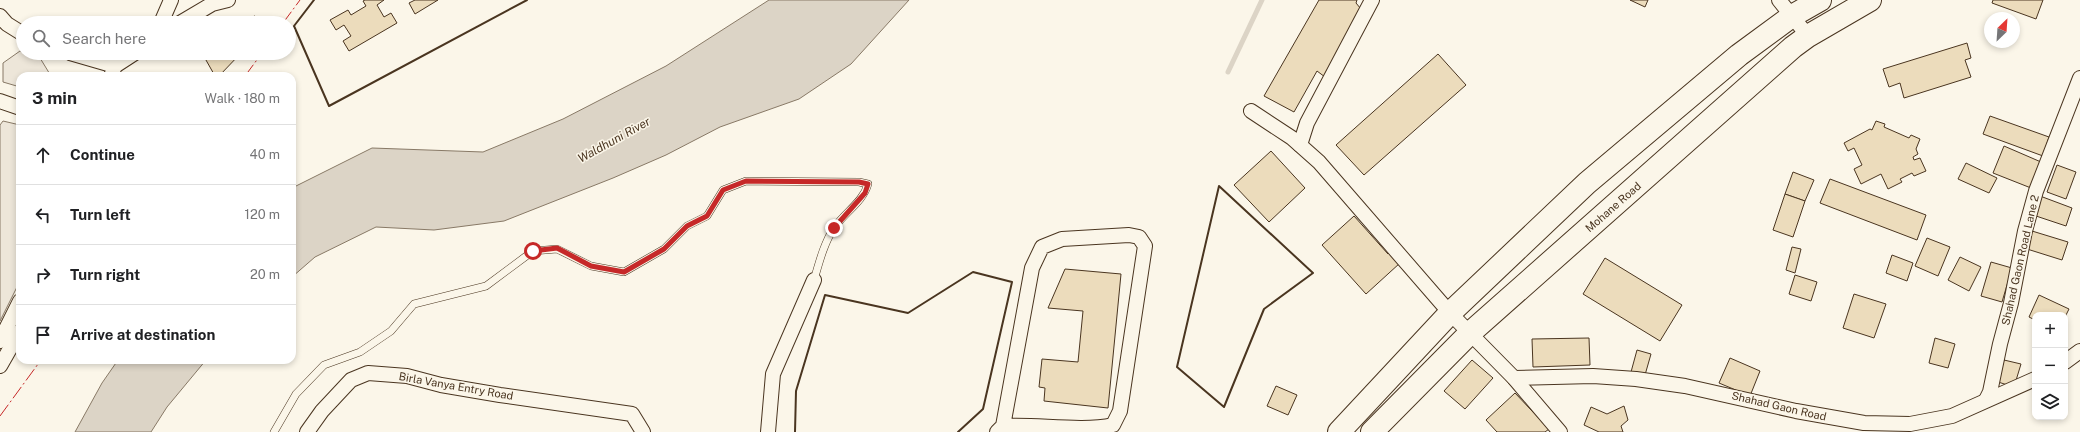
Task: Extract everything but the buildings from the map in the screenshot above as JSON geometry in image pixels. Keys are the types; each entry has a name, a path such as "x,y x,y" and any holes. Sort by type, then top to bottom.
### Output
{"main road":[{"path":"1339,432 1450,313 1587,183 1739,55 1792,16 1820,0"},
{"name":"Mohane Road","path":"1372,432 1470,333 1808,36 1870,0"}],"street":[{"path":"164,16 171,0"},
{"path":"192,16 212,4 228,0"},
{"path":"1300,145 1307,123 1372,0"},
{"path":"1779,0 1808,36"},
{"path":"0,16 7,24 16,30"},
{"path":"87,60 113,71 126,60"},
{"name":"Shahad Gaon Road Lane 2","path":"1986,400 1990,392 2000,344 2011,303 2025,231 2036,191 2080,78"},
{"path":"0,101 16,107"},
{"path":"1251,111 1300,145 1319,162 1450,313 1514,378 1560,432"},
{"path":"1129,235 1139,237 1146,246 1120,411 1113,425 1099,429 1023,425 1000,429 1032,268 1042,247 1062,239 1129,235"},
{"path":"768,432 773,374 814,280"},
{"path":"0,341 16,309"},
{"path":"0,366 16,338"},
{"path":"2068,360 2080,351"},
{"name":"Birla Vanya Entry Road","path":"307,432 322,411 351,380 368,373 407,376 441,385 500,395 632,414 643,432"},
{"name":"Shahad Gaon Road","path":"1514,378 1593,376 1643,380 1685,386 1796,411 1864,423 1917,423 1952,416 2032,380"}],"lane":[{"path":"274,432 296,394 324,365 360,352 391,331 414,304 486,286 533,251 557,248 591,266 624,272 664,249 687,226 707,216 723,190 746,181 859,182 868,184 865,193 834,228 821,256 814,280"}],"shaded area":[{"path":"16,54 16,60 41,60 49,72 16,72 16,86 3,82 3,63"},
{"path":"3,121 16,124 16,289 0,321 0,125"}],"water":[{"name":"Waldhuni River","path":"769,0 909,0 851,64 799,99 720,127 666,155 613,178 504,221 434,230 376,227 315,257 296,274 296,186 372,148 483,152 563,119 666,66"},
{"path":"115,364 203,364 167,407 151,432 75,432 102,383"}],"waterway":[{"path":"1228,72 1262,0"}],"wall":[{"path":"296,23 314,0"},
{"path":"296,31 329,106 527,0"},
{"path":"1219,186 1313,273 1264,309 1224,407 1177,367 1219,186"},
{"path":"795,432 796,391 825,295 908,313 973,272 1012,282 983,409 958,432"}],"power":[{"path":"288,16 300,0"},
{"path":"248,72 257,60"},
{"path":"0,416 38,364"}],"route":[{"path":"533,251 557,248 591,266 624,272 664,249 687,226 707,216 723,190 746,181 859,182 868,184 865,193 834,228"}]}
